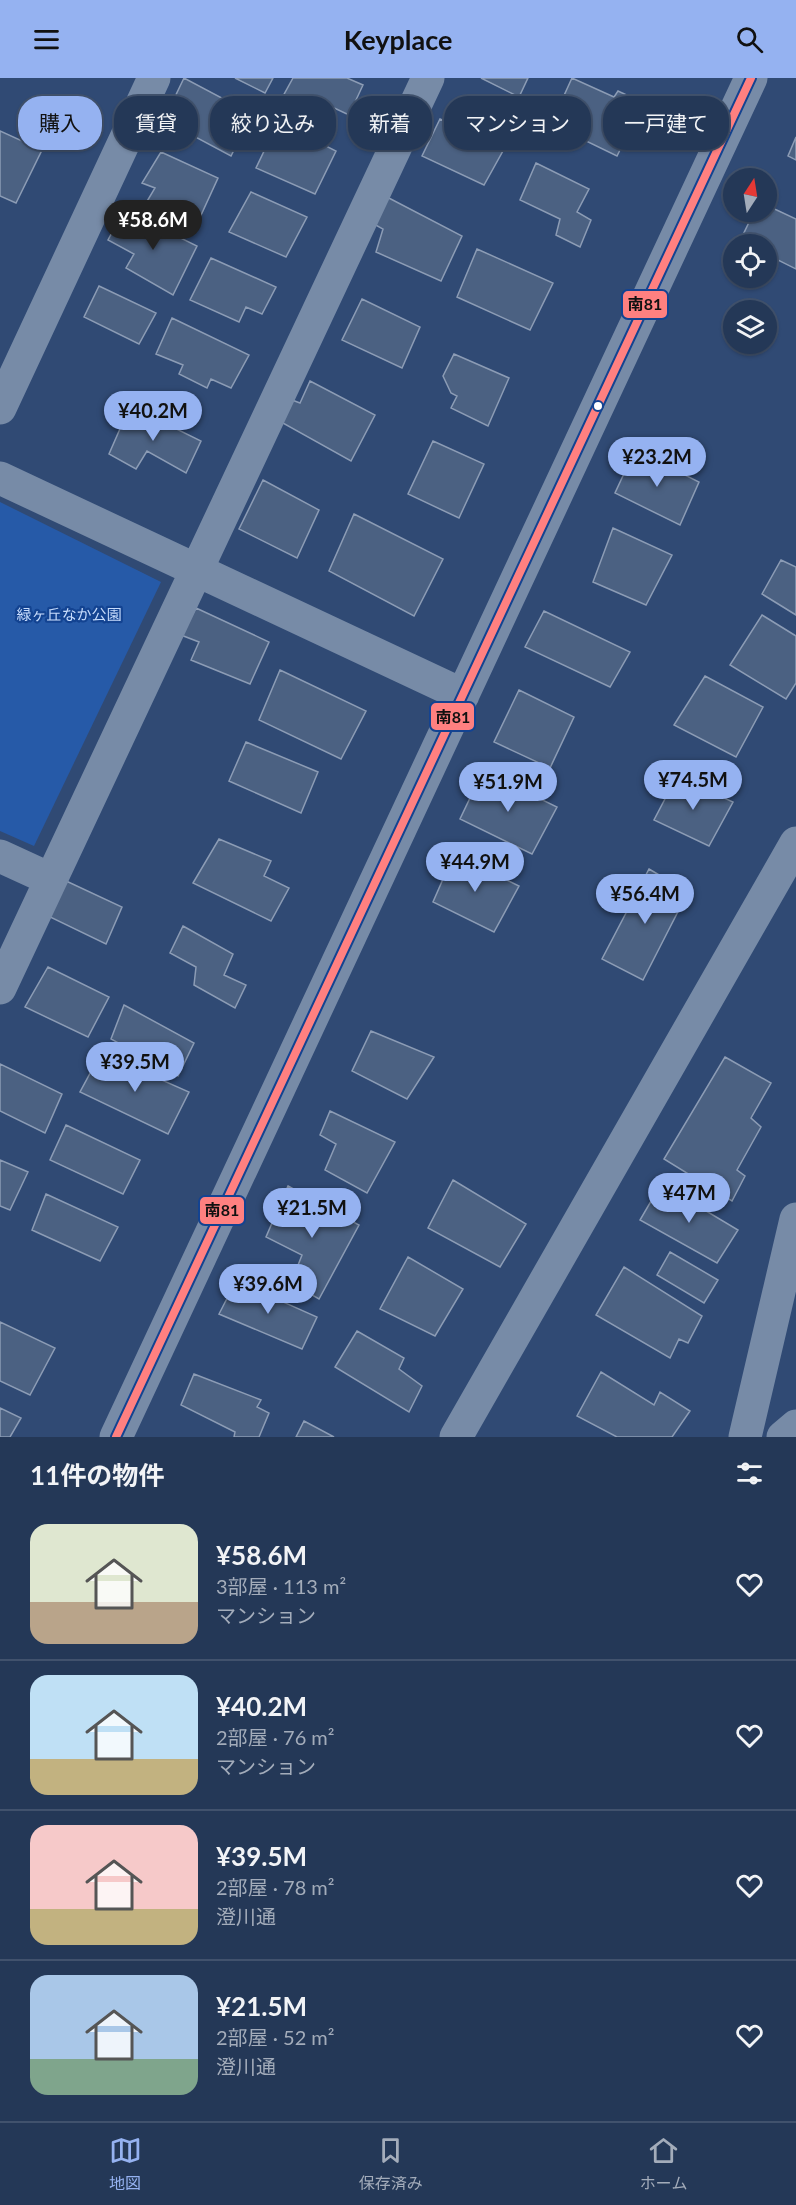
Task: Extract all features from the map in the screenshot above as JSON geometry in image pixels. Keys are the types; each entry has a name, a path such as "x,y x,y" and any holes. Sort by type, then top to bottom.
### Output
{"street":[{"path":"0,408 154,78"},
{"path":"0,988 428,78"},
{"path":"116,1437 751,78"},
{"path":"0,478 463,695"},
{"path":"456,1437 796,843"},
{"path":"0,856 50,879"},
{"path":"769,1437 748,1423 796,1219"},
{"path":"783,1437 796,1426"}],"green space":[{"name":"緑ヶ丘なか公園","path":"0,502 161,582 34,846 0,831"}],"building":[{"path":"184,78 218,96 210,96 210,145 198,138 198,96 175,96"},
{"path":"235,78 273,78 265,93"},
{"path":"293,78 347,78 363,85 358,96 348,96 348,115 336,109 336,96 283,96"},
{"path":"481,78 528,78 519,96"},
{"path":"572,78 612,96 603,96 603,149 591,143 591,96 564,96"},
{"path":"618,91 629,96 615,96"},
{"path":"440,119 444,121 444,150 503,150 484,185 422,156 425,150 432,150 432,135"},
{"path":"0,131 18,139 18,150 42,150 16,203 0,196"},
{"path":"796,137 796,160 788,156"},
{"path":"220,150 234,150 231,156"},
{"path":"265,150 336,151 315,194 256,168"},
{"path":"605,150 620,150 617,156"},
{"path":"161,152 218,178 196,226 146,203 155,188 142,183"},
{"path":"536,163 589,189 577,212 591,220 580,247 556,235 560,219 520,200"},
{"path":"251,192 307,217 286,257 229,232"},
{"path":"385,196 462,236 441,281 376,252 383,229 372,223"},
{"path":"124,210 197,246 173,295 126,268 134,254 108,240"},
{"path":"777,210 796,219 796,269 777,260 777,234 743,234 749,222 777,222"},
{"path":"477,249 553,283 530,330 457,297"},
{"path":"211,258 276,287 262,314 246,307 239,322 190,300"},
{"path":"99,286 156,313 139,344 84,317"},
{"path":"362,299 420,327 402,368 342,340"},
{"path":"172,318 249,355 231,388 211,379 207,388 179,374 183,365 156,354"},
{"path":"454,354 509,378 488,426 451,408 457,396 451,393 443,376"},
{"path":"310,381 375,415 351,461 281,422 292,400 300,403"},
{"path":"130,406 201,441 186,473 147,451 136,469 109,454"},
{"path":"433,441 484,464 459,518 408,494"},
{"path":"635,450 699,482 680,525 615,493"},
{"path":"263,480 319,510 297,558 239,529"},
{"path":"354,514 443,559 414,616 329,571"},
{"path":"613,528 672,555 646,605 593,582"},
{"path":"781,560 796,567 796,615 762,594"},
{"path":"196,608 269,642 250,684 191,660 199,642 181,635"},
{"path":"544,611 630,652 610,687 525,647"},
{"path":"762,615 796,636 796,683 786,699 730,665"},
{"path":"280,670 366,711 341,759 259,720"},
{"path":"705,676 763,707 736,757 674,725"},
{"path":"519,690 574,717 550,768 494,742"},
{"path":"246,742 318,772 301,813 229,781"},
{"path":"483,771 557,807 532,854 460,819"},
{"path":"677,776 733,802 709,846 654,820"},
{"path":"219,839 271,861 264,876 289,888 271,921 193,883"},
{"path":"454,854 519,886 494,932 433,902"},
{"path":"649,869 688,892 643,980 602,959"},
{"path":"64,880 122,907 106,944 48,916"},
{"path":"183,926 233,954 224,975 246,985 235,1008 194,985 196,967 170,953"},
{"path":"48,967 109,997 88,1037 25,1007"},
{"path":"124,1005 194,1043 178,1076 111,1039"},
{"path":"371,1031 434,1057 407,1099 352,1071"},
{"path":"101,1053 189,1092 168,1134 80,1092"},
{"path":"725,1057 771,1083 751,1118 761,1127 737,1170 745,1176 732,1201 664,1159"},
{"path":"0,1064 62,1094 45,1133 0,1111"},
{"path":"330,1111 395,1142 367,1193 325,1170 336,1144 320,1135"},
{"path":"66,1125 140,1160 123,1194 50,1160"},
{"path":"0,1160 28,1172 10,1210 0,1206"},
{"path":"453,1180 526,1224 500,1267 428,1228"},
{"path":"661,1184 738,1230 717,1263 640,1220"},
{"path":"288,1186 359,1225 319,1299 291,1283 302,1255 266,1237"},
{"path":"46,1194 118,1227 100,1261 32,1230"},
{"path":"670,1252 718,1280 704,1303 657,1275"},
{"path":"408,1257 463,1289 435,1336 380,1309"},
{"path":"624,1267 702,1316 688,1343 679,1339 670,1358 596,1315"},
{"path":"236,1281 317,1317 302,1349 219,1314"},
{"path":"0,1322 55,1348 30,1395 0,1381"},
{"path":"357,1331 404,1358 399,1369 422,1386 409,1412 335,1367"},
{"path":"601,1372 654,1405 660,1392 690,1411 672,1437 617,1437 577,1416"},
{"path":"194,1374 261,1400 257,1407 269,1413 259,1437 234,1437 235,1432 181,1405"},
{"path":"0,1408 21,1418 10,1437 0,1437"},
{"path":"304,1421 334,1437 296,1437"}],"transit line":[{"name":"南81","path":"116,1437 751,78"}]}
